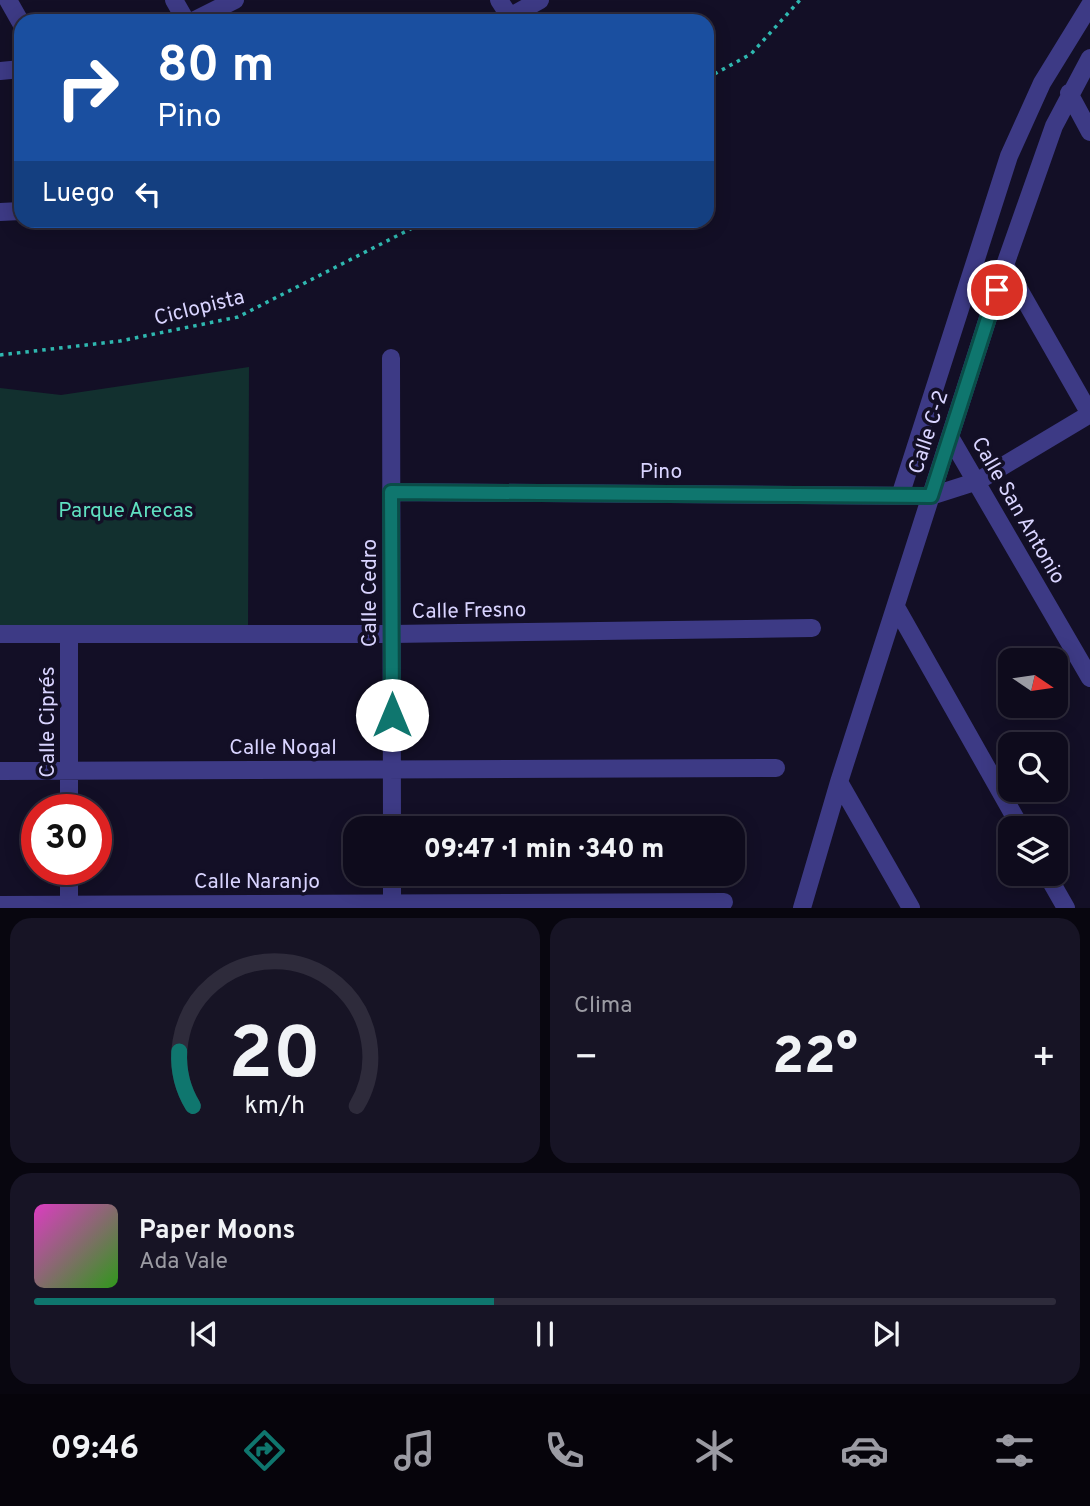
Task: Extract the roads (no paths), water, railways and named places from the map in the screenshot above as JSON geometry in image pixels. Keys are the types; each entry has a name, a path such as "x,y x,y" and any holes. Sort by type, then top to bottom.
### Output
{"street":[{"path":"207,14 235,0"},
{"path":"515,14 540,0"},
{"name":"Calle C-2","path":"900,496 1009,156 1042,83 1090,5"},
{"name":"Calle C-2","path":"802,908 839,782 1005,265 1054,126 1069,93 1090,58"},
{"path":"1069,93 1090,132"},
{"path":"1005,265 1090,414"},
{"name":"Calle Cedro","path":"391,358 392,816"},
{"name":"Pino","path":"391,492 931,496 978,481 1090,414"},
{"name":"Calle San Antonio","path":"950,437 978,481 1090,678"},
{"path":"896,607 1014,816"},
{"name":"Calle Fresno","path":"0,634 392,634 812,628"},
{"name":"Calle Ciprés","path":"69,634 69,794"},
{"name":"Calle Nogal","path":"0,771 776,768"},
{"path":"839,782 911,908"},
{"path":"69,885 69,906"},
{"path":"392,886 392,905"},
{"path":"1053,886 1066,908"},
{"name":"Calle Naranjo","path":"0,905 724,902"}],"park label":[{"name":"Parque Arecas","path":"126,510"}]}
